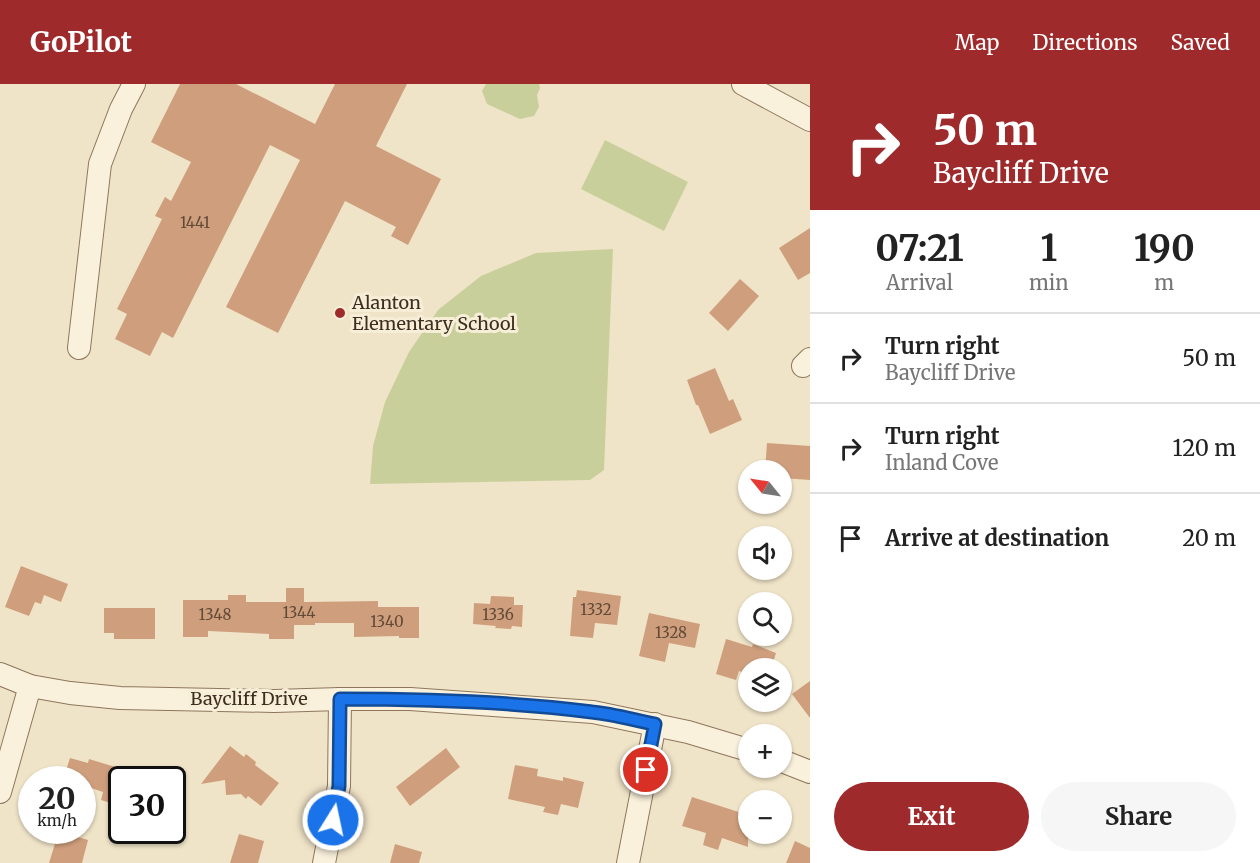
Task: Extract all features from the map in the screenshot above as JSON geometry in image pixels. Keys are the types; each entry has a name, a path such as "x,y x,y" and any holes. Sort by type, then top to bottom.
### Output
{"street":[{"path":"79,348 100,164 121,109 134,84"},
{"path":"743,84 810,120"},
{"name":"Baycliff Drive","path":"0,674 30,686 120,698 274,701 410,699 593,712 655,724 738,747"},
{"path":"0,792 30,686"},
{"path":"324,863 339,786 340,699"},
{"path":"628,863 655,724"},
{"path":"792,765 810,772"}],"green space":[{"path":"486,84 539,84 537,95 539,107 534,116 520,119 487,104 482,91"},
{"path":"605,140 688,182 664,231 581,189"},
{"path":"613,249 604,470 590,480 370,484 373,446 385,402 409,352 438,310 481,276 536,253"}],"building":[{"path":"180,84 236,84 315,124 335,84 407,84 376,146 441,179 408,245 391,236 396,227 345,201 278,333 226,307 300,160 270,145 173,338 162,332 150,356 115,339 127,314 117,309 162,219 155,216 165,197 171,201 191,162 151,142"},
{"path":"810,228 810,273 798,280 779,248"},
{"path":"740,279 759,296 728,331 709,313"},
{"path":"715,368 729,401 733,399 742,420 710,434 687,380"},
{"path":"767,443 810,446 810,480 792,479 792,460 766,460"},
{"path":"21,566 68,584 61,602 44,595 41,604 35,602 29,616 5,607"},
{"path":"286,588 304,588 304,602 378,601 378,607 419,607 419,638 354,637 354,623 294,625 294,639 269,639 269,634 208,631 208,637 183,637 183,600 228,600 228,595 246,595 246,602 286,602"},
{"path":"577,590 621,596 617,625 595,623 593,638 570,636 573,597 576,597"},
{"path":"491,596 514,597 514,605 523,605 522,627 512,626 511,629 473,624 474,603 490,604"},
{"path":"104,608 155,608 155,639 114,639 114,633 104,633"},
{"path":"649,613 700,624 695,648 669,643 665,662 639,656"},
{"path":"726,639 738,643 738,646 758,646 776,653 774,658 738,658 736,680 716,674"},
{"path":"810,681 810,718 792,694"},
{"path":"230,746 244,757 246,754 256,762 255,765 279,783 261,806 248,796 246,799 241,794 226,795 225,780 201,784"},
{"path":"446,748 460,767 410,806 396,787"},
{"path":"70,758 88,763 89,759 112,766 108,766 108,802 101,800 103,792 96,790 96,766 67,766"},
{"path":"515,765 538,769 537,776 563,781 563,777 584,782 578,808 561,804 558,815 543,812 545,807 508,799"},
{"path":"692,797 738,812 738,844 722,838 718,850 703,845 706,833 682,826"},
{"path":"239,834 264,841 258,863 230,863"},
{"path":"795,841 810,848 810,863 786,863"},
{"path":"55,844 87,844 82,863 49,863"},
{"path":"395,844 422,852 419,863 390,863"}],"place":[{"name":"Alanton Elementary School","path":"340,313"}],"route":[{"path":"333,820 339,786 340,699 410,699 525,706 593,712 655,724 646,770"}]}
